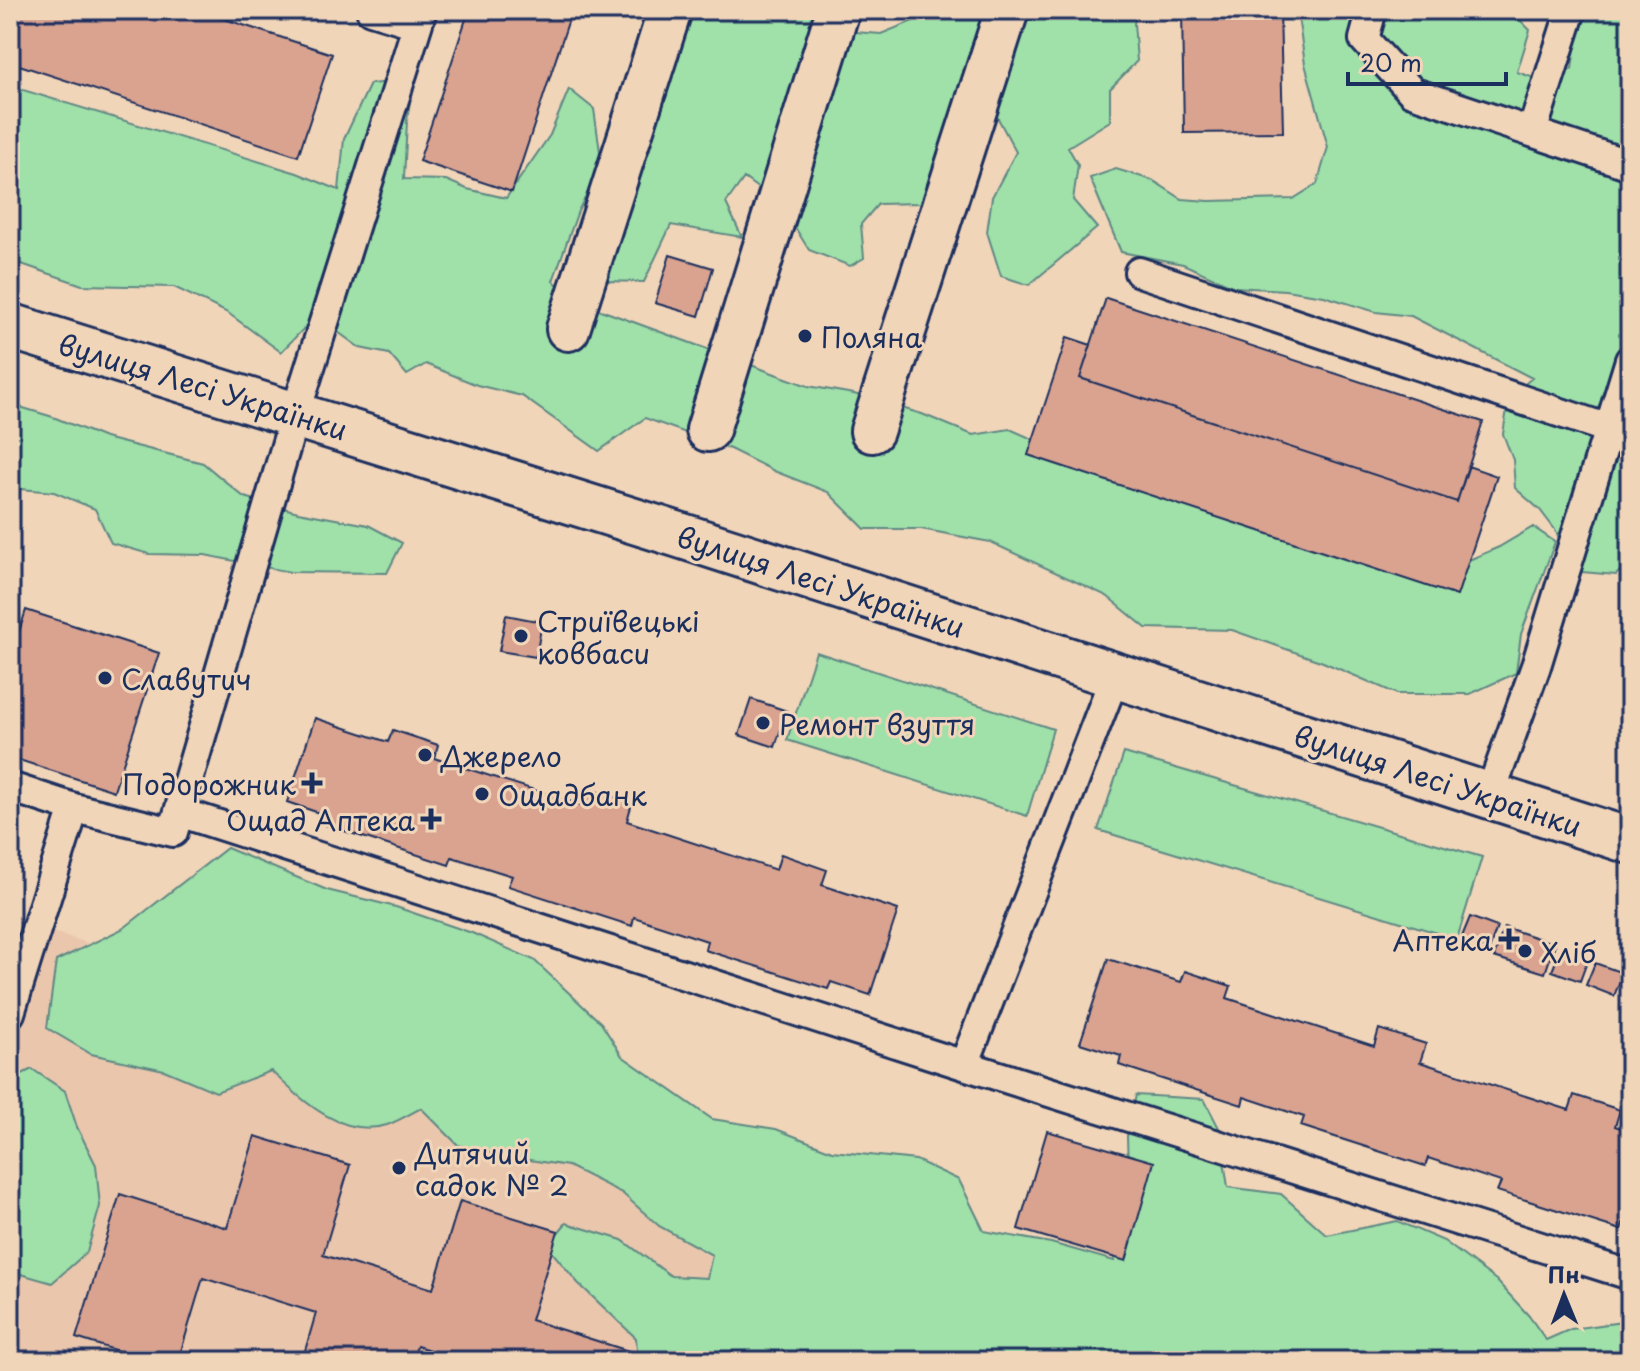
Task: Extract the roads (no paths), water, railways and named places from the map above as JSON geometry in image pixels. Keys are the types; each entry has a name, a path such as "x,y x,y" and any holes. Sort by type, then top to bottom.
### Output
{"main road":[{"name":"вулиця Лесі Українки","path":"10,326 676,534 1630,841"}],"street":[{"path":"568,329 670,10"},
{"path":"708,430 838,10"},
{"path":"872,431 1007,10"}],"lane":[{"path":"10,787 74,808 173,832 295,415 419,17 371,10"},
{"path":"1372,10 1364,39 1412,92 1630,165"},
{"path":"1532,132 1571,10"},
{"path":"1139,272 1609,429"},
{"path":"1489,797 1536,666 1630,360"},
{"path":"964,1065 1115,676"},
{"path":"10,1013 74,808"},
{"path":"179,812 1630,1275"}],"place":[{"name":"Поляна","path":"805,336"},
{"name":"Стриївецькі ковбаси","path":"521,636"},
{"name":"Славутич","path":"105,678"},
{"name":"Ремонт взуття","path":"763,723"},
{"name":"Джерело","path":"425,755"},
{"name":"Подорожник","path":"312,783"},
{"name":"Ощадбанк","path":"482,794"},
{"name":"Ощад Аптека","path":"431,819"},
{"name":"Аптека","path":"1509,939"},
{"name":"Хліб","path":"1525,951"},
{"name":"Дитячий садок № 2","path":"399,1168"}]}
